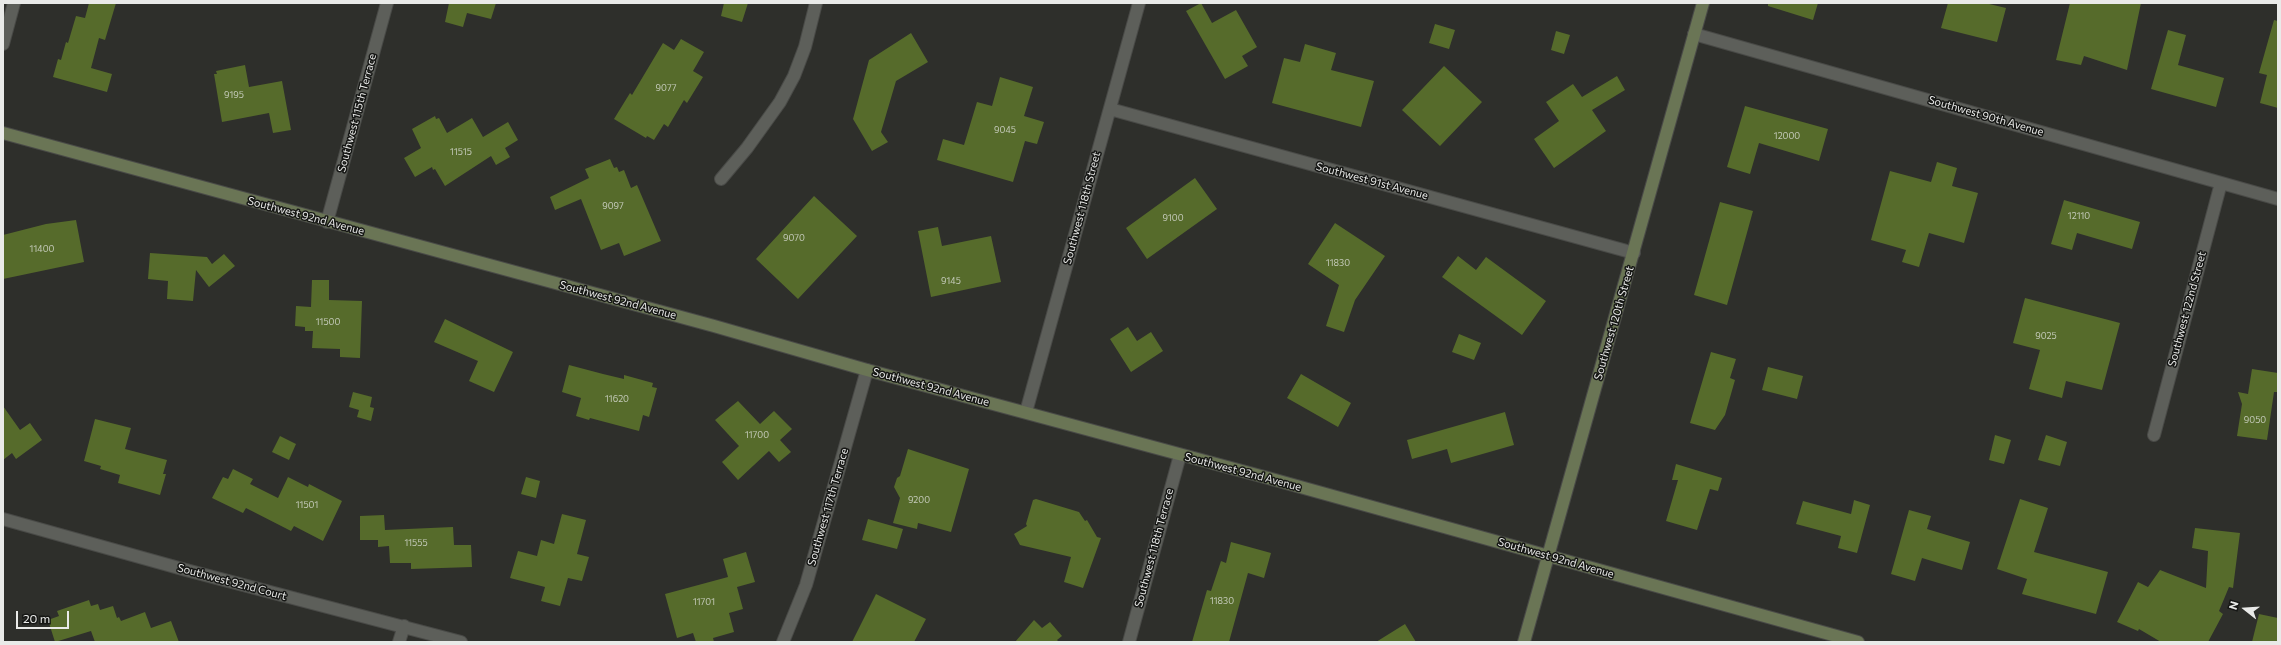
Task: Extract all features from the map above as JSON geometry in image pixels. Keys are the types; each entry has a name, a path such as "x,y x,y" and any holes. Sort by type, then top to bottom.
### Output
{"street":[{"path":"3,44 14,3"},
{"name":"Southwest 115th Terrace","path":"327,222 387,3"},
{"path":"722,179 747,148 780,102 794,76 805,47 816,3"},
{"name":"Southwest 118th Street","path":"1026,412 1138,3"},
{"name":"Southwest 120th Street","path":"1524,642 1634,253 1702,3"},
{"name":"Southwest 90th Avenue","path":"1694,34 2278,199"},
{"name":"Southwest 91st Avenue","path":"1110,108 1634,253"},
{"name":"Southwest 92nd Avenue","path":"3,133 714,326 866,370 1026,412 1858,642"},
{"name":"Southwest 122nd Street","path":"2154,435 2221,183"},
{"name":"Southwest 117th Terrace","path":"783,642 806,585 866,370"},
{"name":"Southwest 118th Terrace","path":"1129,642 1180,455"},
{"name":"Southwest 92nd Court","path":"3,519 186,570 461,642"},
{"path":"399,642 404,626"}],"building":[{"path":"89,3 116,3 105,40 99,38 91,68 112,74 107,92 53,77 58,59 61,60 66,42 68,43 76,16 85,18"},
{"path":"449,3 496,3 491,19 467,13 463,27 445,22"},
{"path":"724,3 748,3 742,22 721,16"},
{"path":"1201,3 1212,23 1236,10 1257,47 1242,56 1248,66 1225,79 1186,11"},
{"path":"1768,3 1818,3 1813,20 1768,6"},
{"path":"1948,3 1985,3 2006,8 1997,42 1941,28"},
{"path":"2070,3 2141,3 2127,70 2084,56 2081,65 2056,60"},
{"path":"2274,20 2278,21 2278,108 2260,103 2267,75 2259,73"},
{"path":"1435,24 1455,30 1449,49 1429,43"},
{"path":"2168,30 2186,35 2178,65 2224,78 2216,107 2151,89"},
{"path":"1556,31 1570,35 1564,54 1551,50"},
{"path":"911,33 928,62 896,81 881,132 888,142 872,151 853,119 869,60"},
{"path":"681,39 704,52 693,71 703,77 687,103 684,100 668,127 664,124 654,140 647,136 646,138 614,119 630,93 632,95 663,43 674,50"},
{"path":"1305,44 1336,53 1331,70 1374,81 1361,127 1272,103 1284,58 1300,62"},
{"path":"245,65 249,87 282,81 291,130 273,133 269,113 222,122 214,74 217,74 216,71"},
{"path":"1444,66 1482,102 1440,146 1402,110"},
{"path":"1617,76 1625,90 1592,110 1606,131 1554,168 1534,139 1559,121 1546,102 1573,84 1582,97"},
{"path":"1000,77 1033,87 1024,116 1044,122 1037,144 1025,141 1013,182 937,160 943,139 964,145 977,102 992,106"},
{"path":"1745,106 1828,129 1819,161 1759,143 1750,174 1727,167"},
{"path":"435,116 436,119 439,118 447,133 472,118 483,137 508,122 518,140 505,148 510,157 496,165 491,156 445,186 435,169 433,170 432,167 415,177 404,158 421,148 412,129"},
{"path":"610,159 614,168 617,167 619,172 624,170 631,188 637,185 661,241 624,256 619,243 601,250 581,199 555,210 550,197 589,178 585,169"},
{"path":"1937,162 1957,168 1952,186 1978,193 1964,243 1929,233 1919,267 1902,262 1906,250 1871,240 1890,171 1931,182"},
{"path":"1195,178 1217,209 1147,259 1126,228"},
{"path":"814,196 857,236 798,299 756,259"},
{"path":"2064,200 2140,222 2132,249 2077,233 2072,250 2051,244"},
{"path":"1720,202 1753,211 1727,305 1694,295"},
{"path":"76,220 84,262 3,279 3,235 46,224"},
{"path":"1335,223 1385,256 1355,300 1344,332 1326,326 1339,285 1308,264"},
{"path":"938,227 942,246 991,236 1001,282 931,297 918,231"},
{"path":"150,253 207,257 212,264 224,254 235,266 209,287 196,270 193,301 167,299 168,281 148,279"},
{"path":"1458,256 1476,270 1486,257 1546,301 1522,335 1442,277"},
{"path":"312,280 329,280 329,300 362,301 360,358 340,357 340,349 312,348 313,331 305,331 305,327 295,326 296,306 311,307"},
{"path":"2025,298 2120,323 2102,390 2066,381 2062,398 2029,389 2040,350 2013,343"},
{"path":"445,319 513,352 494,392 469,381 478,361 434,342"},
{"path":"1128,327 1137,341 1151,332 1163,351 1131,372 1110,339"},
{"path":"1459,334 1481,343 1474,360 1452,352"},
{"path":"1711,352 1736,359 1730,378 1735,380 1725,415 1715,430 1690,423"},
{"path":"569,365 624,379 624,375 653,383 652,387 657,388 649,417 643,415 639,431 590,418 589,420 576,416 581,398 562,392"},
{"path":"1768,367 1803,376 1797,399 1762,390"},
{"path":"2252,369 2278,373 2278,392 2274,392 2267,440 2237,436 2242,404 2238,392 2248,394"},
{"path":"1301,374 1351,403 1338,427 1287,398"},
{"path":"353,392 372,397 370,407 374,408 371,421 357,417 359,410 349,407"},
{"path":"738,401 760,424 774,411 792,429 780,440 791,452 779,462 769,451 738,480 722,462 739,446 715,420"},
{"path":"3,406 20,430 30,423 42,440 16,459 12,453 3,460"},
{"path":"1505,412 1514,445 1451,463 1447,449 1412,459 1407,440"},
{"path":"95,419 131,428 125,449 167,460 163,474 166,474 160,495 118,483 120,475 100,469 101,466 84,461"},
{"path":"1995,435 2011,440 2004,464 1989,460"},
{"path":"2046,435 2067,442 2060,466 2038,460"},
{"path":"280,436 296,444 289,460 272,452"},
{"path":"908,449 969,469 951,532 918,523 917,529 893,523 900,498 894,487 897,478 900,476"},
{"path":"1676,464 1722,478 1718,491 1710,489 1697,530 1666,521 1678,480 1672,480"},
{"path":"233,469 253,479 250,484 278,498 288,477 308,487 309,484 342,501 323,541 294,526 291,531 246,508 243,513 212,498 223,477 228,479"},
{"path":"526,477 540,481 536,498 521,494"},
{"path":"1036,499 1079,512 1085,521 1087,520 1097,537 1101,538 1083,588 1064,582 1071,557 1020,545 1014,534 1027,526 1026,524 1033,500"},
{"path":"2020,499 2048,508 2034,552 2108,572 2096,614 2022,594 2027,579 1997,569"},
{"path":"1854,500 1870,505 1857,553 1838,548 1841,536 1796,524 1803,501 1851,514"},
{"path":"1909,510 1931,516 1927,529 1970,542 1962,570 1922,558 1915,581 1891,574"},
{"path":"562,514 586,520 577,554 589,557 582,581 568,578 560,606 541,601 545,587 510,578 518,551 537,556 541,540 554,544"},
{"path":"384,515 385,530 453,527 454,545 471,545 472,567 411,569 411,563 390,563 389,546 378,547 378,540 360,540 360,516"},
{"path":"868,519 903,529 897,549 862,540"},
{"path":"2195,528 2240,533 2233,588 2229,587 2219,611 2223,614 2208,642 2161,642 2139,629 2138,631 2117,622 2138,582 2148,587 2160,570 2206,588 2208,551 2192,548"},
{"path":"1231,542 1271,553 1264,578 1248,573 1229,642 1192,642 1207,590 1211,591 1221,561 1226,563"},
{"path":"746,552 755,582 737,587 743,609 729,613 734,632 713,638 714,642 696,642 693,633 677,638 665,594 728,577 723,559"},
{"path":"876,594 926,619 914,642 852,642"},
{"path":"89,600 91,606 98,604 100,610 113,606 117,618 119,617 121,621 145,612 151,628 171,621 179,642 95,642 91,631 55,642 48,620 59,616 57,611"},
{"path":"2259,614 2278,618 2278,642 2252,642"},
{"path":"1034,620 1042,628 1050,622 1062,636 1057,640 1059,642 1015,642"},
{"path":"1405,624 1416,642 1376,642"}]}
